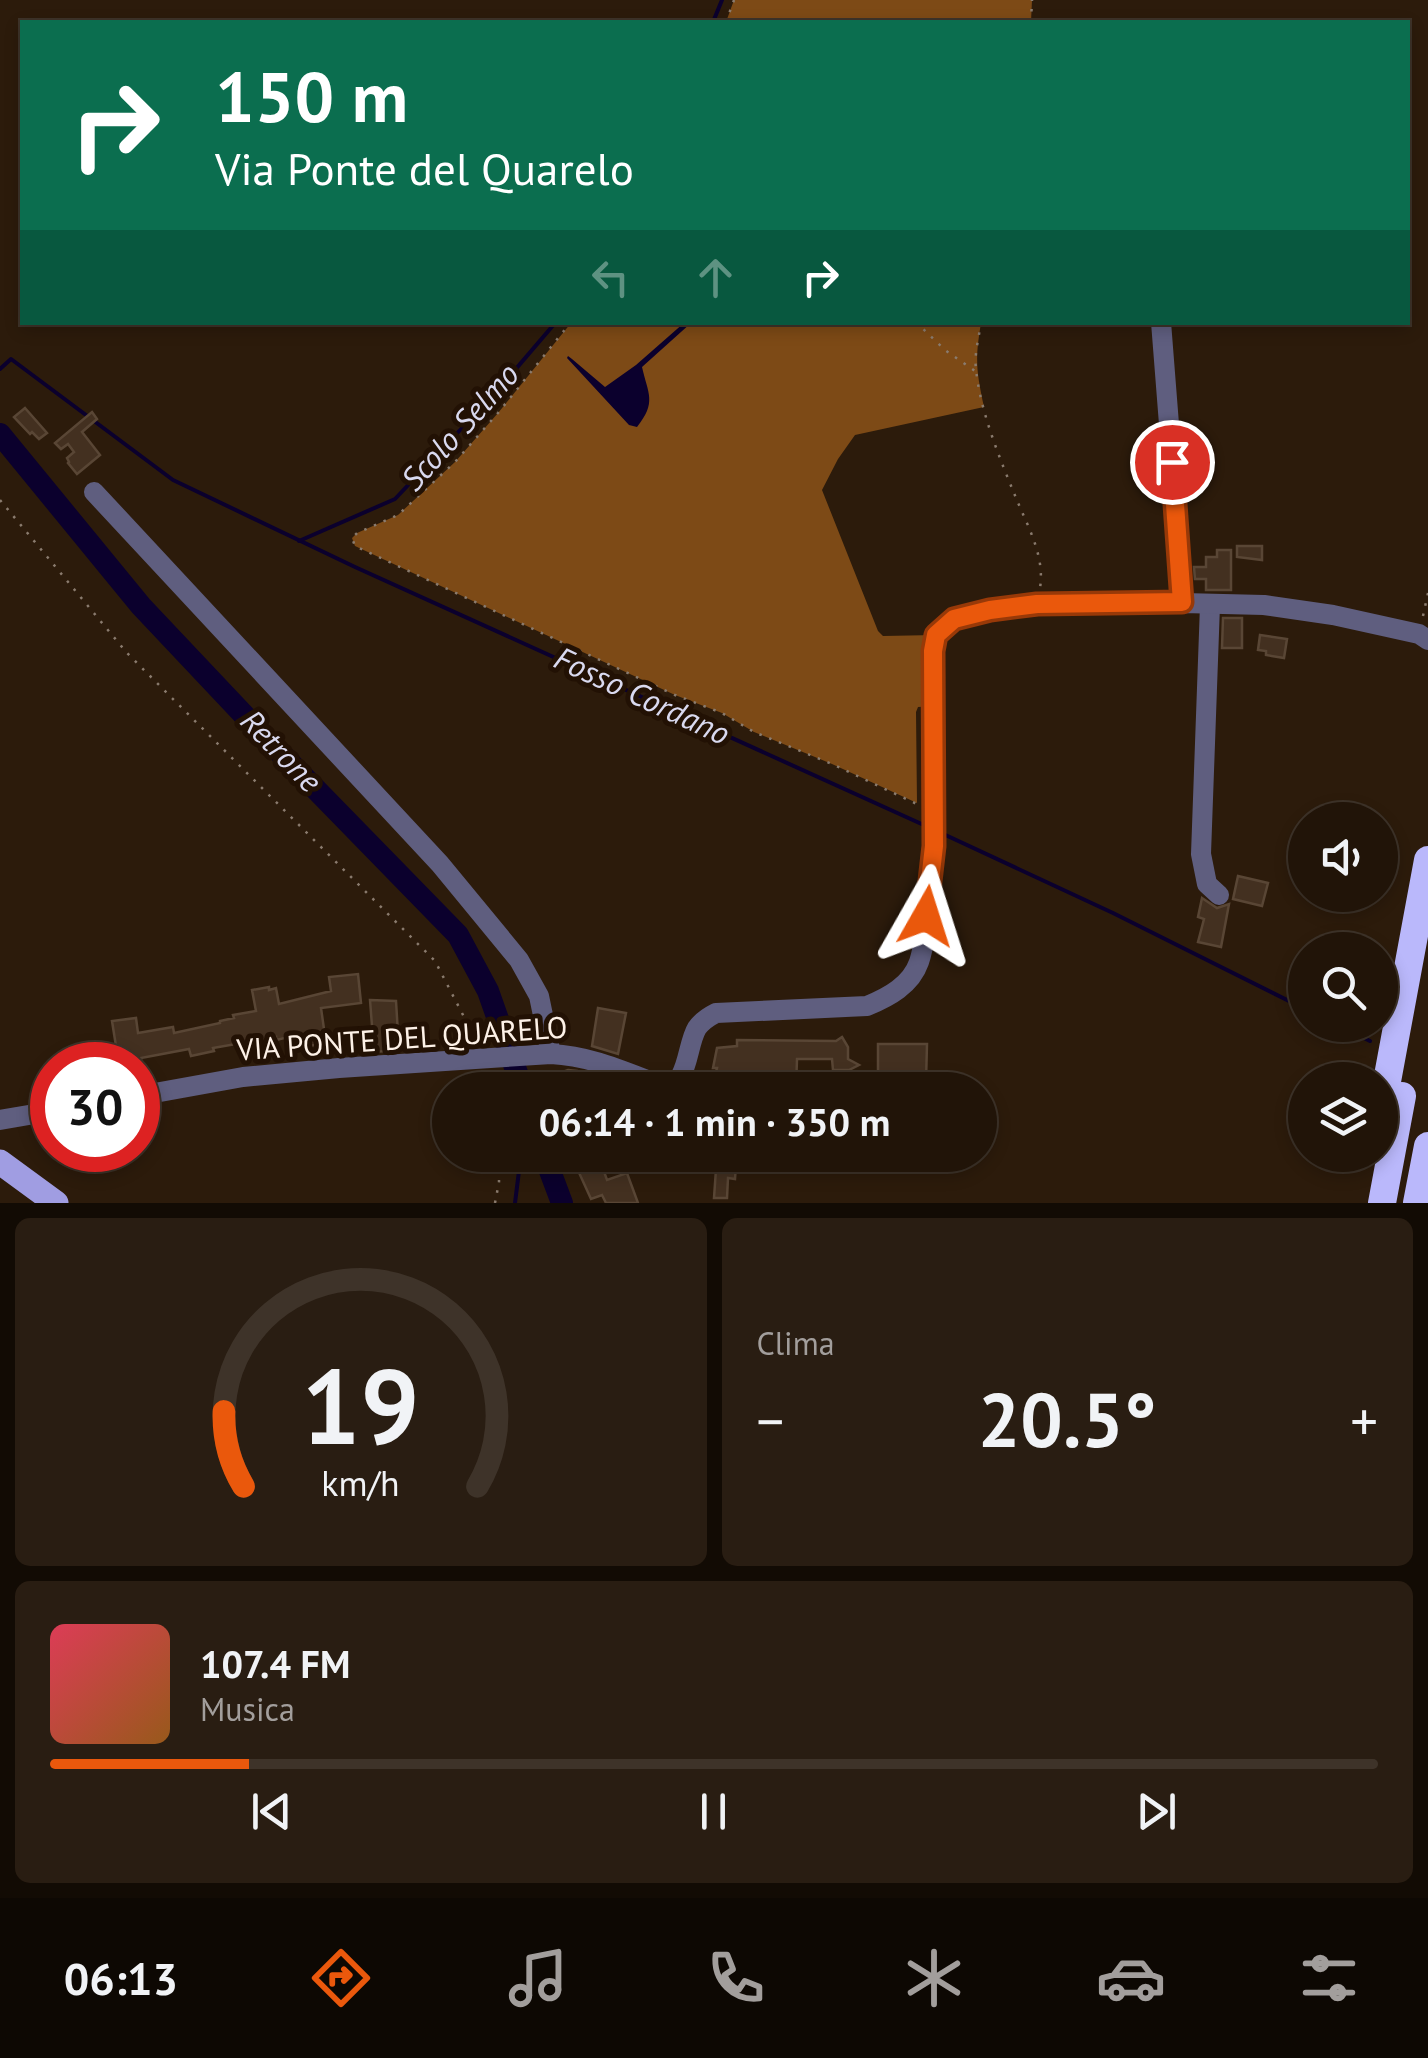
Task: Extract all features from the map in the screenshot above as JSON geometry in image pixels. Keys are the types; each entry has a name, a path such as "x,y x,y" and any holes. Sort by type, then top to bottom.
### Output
{"highway":[{"path":"1391,1062 1428,860"},
{"path":"1382,1203 1428,952"},
{"path":"1418,1203 1428,1146"},
{"path":"1364,1203 1370,1172"}],"main road":[{"path":"0,1162 56,1203"}],"street":[{"path":"1161,325 1182,602"},
{"path":"94,492 440,864 519,960 539,996 551,1054"},
{"name":"VIA PONTE DEL QUARELO","path":"160,1092 243,1077 551,1054 594,1060 671,1086 680,1079 697,1028 716,1013 868,1006 890,997 918,964 934,846 933,651 936,635 954,619 1037,604 1264,605 1333,615 1424,637"},
{"path":"1210,604 1201,854 1207,884 1219,895"},
{"path":"0,1120 30,1115"}],"path":[{"path":"569,325 455,462 398,515 357,533 352,542 754,732 917,803 933,817"},
{"path":"919,325 976,372"},
{"path":"981,325 976,372 1007,477 1039,554 1041,581 1037,604"},
{"path":"0,500 127,653 435,962 489,1057"},
{"path":"1424,637 1428,593"},
{"path":"495,1203 499,1172"}],"shaded area":[{"path":"734,0 1032,0 1031,20 727,20"},
{"path":"569,325 981,325 977,365 984,407 855,435 822,490 878,631 883,636 935,635 934,706 918,707 916,712 917,803 754,732 722,713 675,695 355,546 352,538 357,533 398,515 455,462"},
{"path":"682,325 689,325 642,367 649,404 637,427 629,425 567,358 605,387"}],"building":[{"path":"25,408 47,433 39,439 14,417"},
{"path":"92,412 97,419 82,432 100,455 77,474 67,458 74,452 68,444 61,449 55,443"},
{"path":"1237,546 1262,546 1262,560 1237,557"},
{"path":"1217,550 1231,550 1231,590 1206,590 1206,579 1195,579 1194,567 1206,567 1206,557 1217,557"},
{"path":"1223,618 1242,618 1242,648 1222,648"},
{"path":"1260,635 1287,639 1284,658 1258,650"},
{"path":"1238,876 1268,883 1262,906 1233,899"},
{"path":"1202,898 1217,908 1229,904 1221,947 1198,942 1204,919 1198,917"},
{"path":"358,974 361,1003 321,1008 326,1043 309,1046 308,1039 298,1040 298,1035 276,1037 213,1048 214,1051 191,1056 189,1049 160,1054 160,1042 115,1042 112,1021 136,1018 138,1033 173,1027 174,1033 256,1011 252,990 276,988 279,1004 331,991 329,977"},
{"path":"370,1000 396,1001 399,1050 374,1052"},
{"path":"598,1008 626,1013 618,1054 592,1046"},
{"path":"842,1037 848,1047 848,1059 859,1065 849,1070 833,1070 832,1059 797,1059 797,1072 716,1072 717,1068 713,1068 717,1048 737,1046 737,1040 836,1041"},
{"path":"878,1044 927,1044 926,1072 878,1072"},
{"path":"579,1172 604,1172 607,1180 627,1173 638,1203 606,1203 602,1195 591,1199"},
{"path":"716,1172 736,1172 735,1179 728,1178 727,1198 714,1198"}],"waterway":[{"name":"Scolo Selmo","path":"714,20 722,0"},
{"name":"Scolo Selmo","path":"299,541 395,499 553,325"},
{"name":"Fosso Cordano","path":"0,369 11,359 173,480 355,567 926,826"},
{"name":"Retrone","path":"0,434 141,606 458,935 488,991 517,1072"},
{"name":"Fosso Cordano","path":"939,832 1288,1000"},
{"path":"515,1203 519,1172"},
{"name":"Retrone","path":"550,1172 562,1203"}],"route":[{"path":"926,916 934,846 936,635 954,619 990,610 1037,604 1182,602 1172,462"}]}
